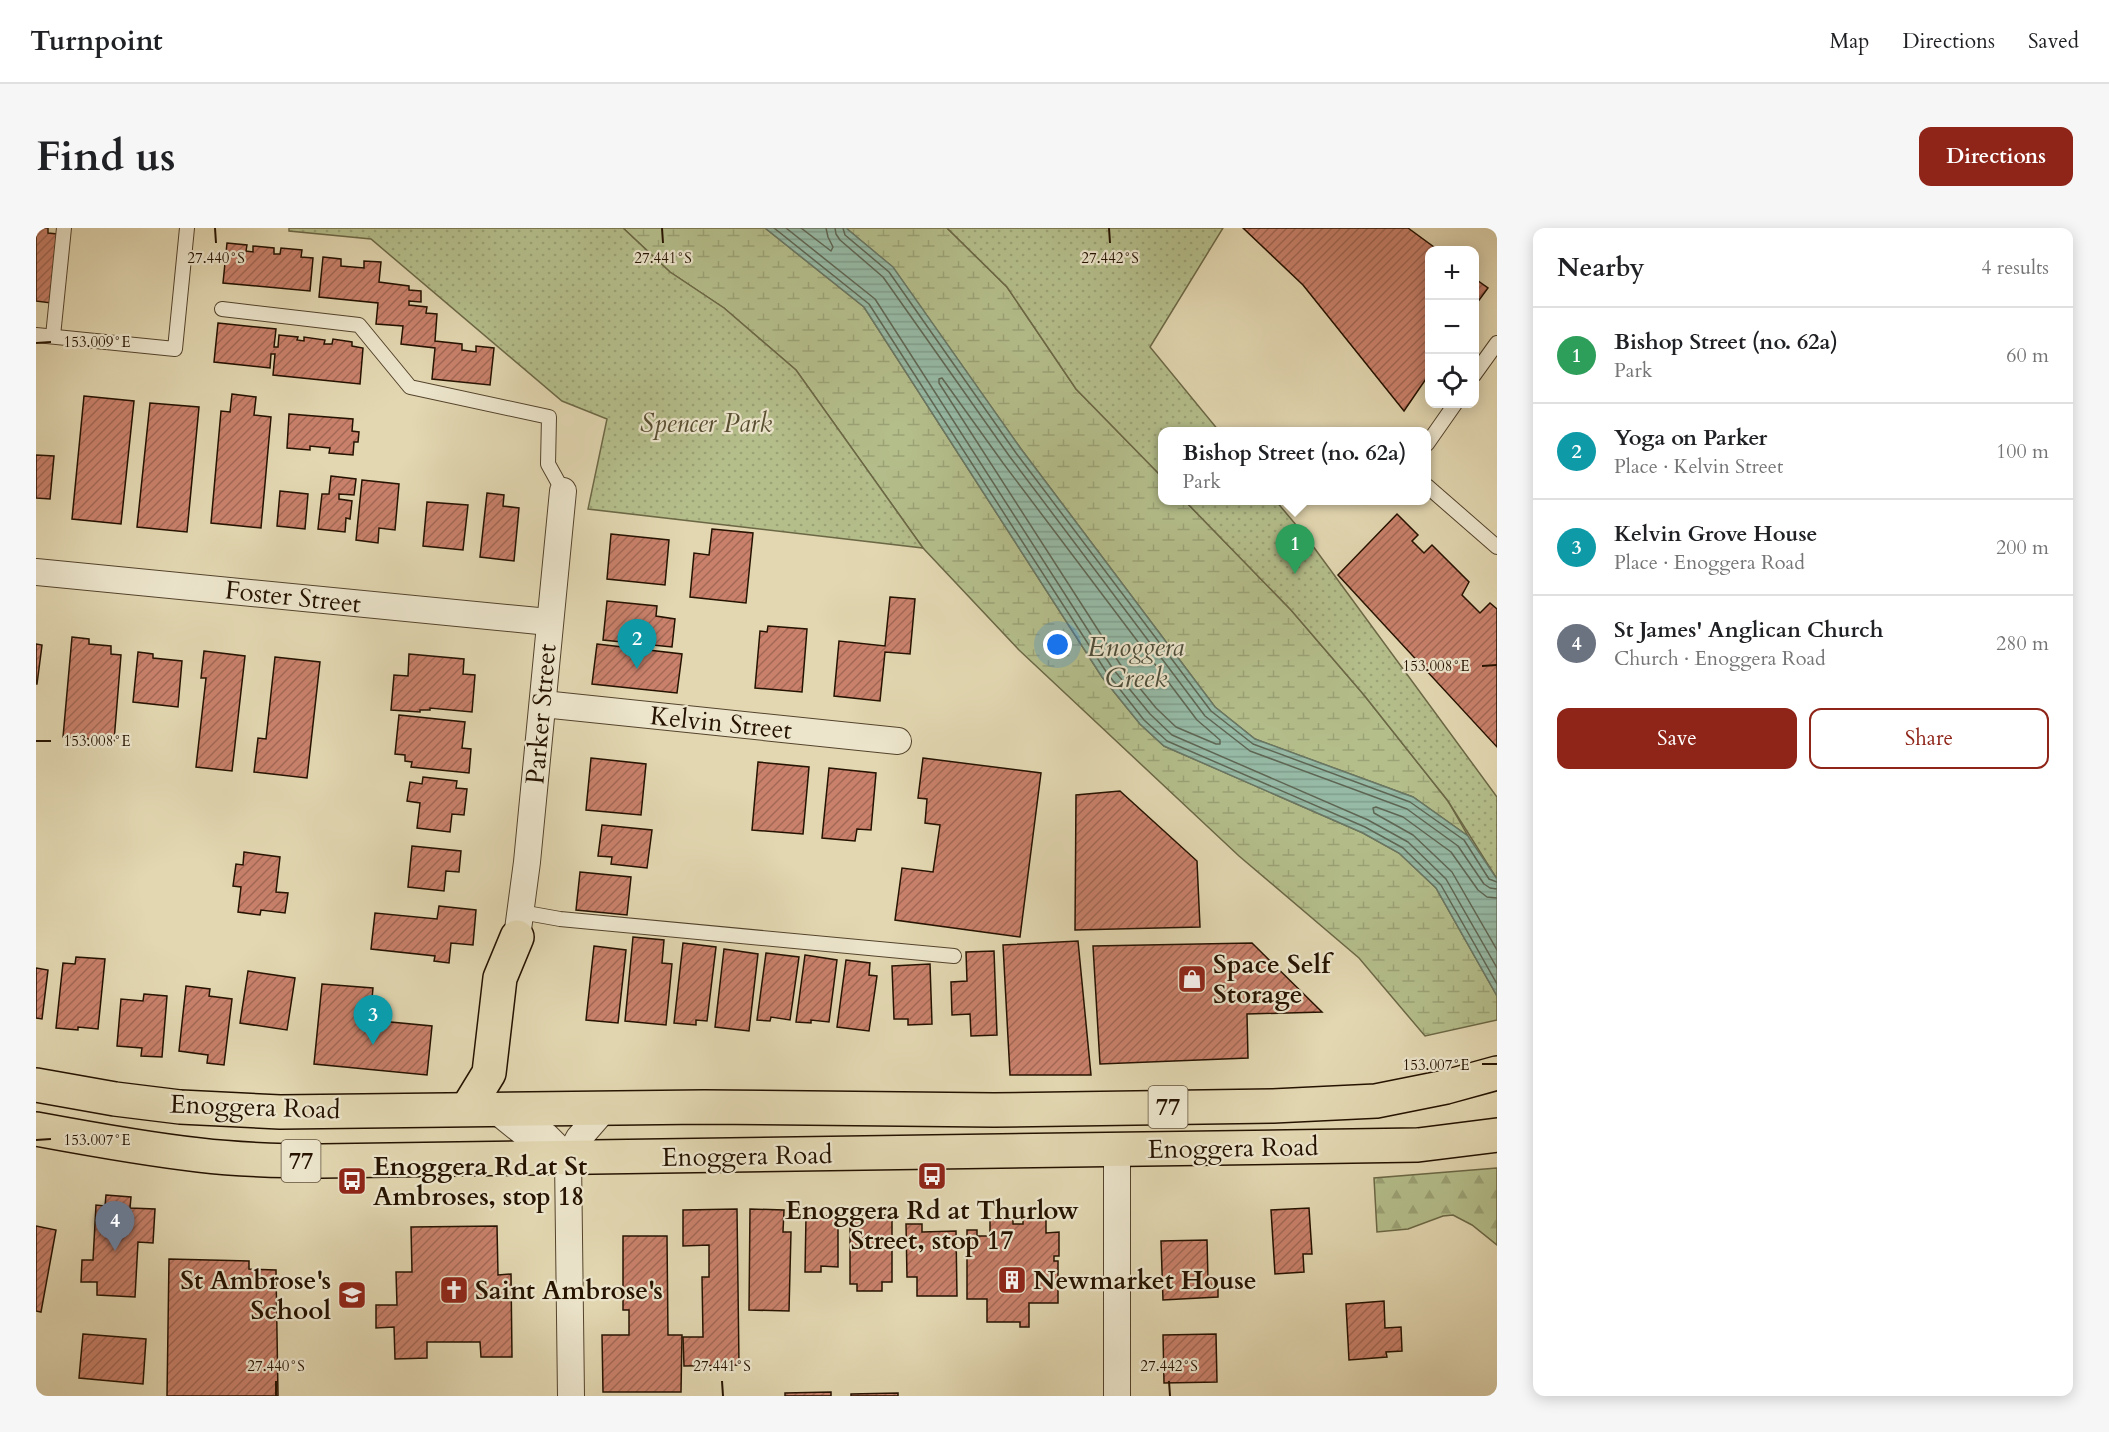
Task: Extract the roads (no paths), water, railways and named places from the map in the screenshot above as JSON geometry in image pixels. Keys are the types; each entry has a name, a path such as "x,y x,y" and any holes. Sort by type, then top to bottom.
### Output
{"main road":[{"path":"480,1108 489,1073 500,978 519,925"},
{"name":"Enoggera Road","path":"36,1085 115,1099 224,1110 280,1112 606,1107 994,1110 1273,1106 1376,1101 1446,1087 1497,1073"},
{"name":"Enoggera Road","path":"36,1129 146,1148 261,1160 322,1161 1418,1145 1497,1136"}],"street":[{"name":"Parker Street","path":"519,925 563,491"},
{"name":"Foster Street","path":"36,572 549,622"},
{"name":"Kelvin Street","path":"543,704 898,741"},
{"path":"571,1396 568,1158 579,1138 606,1107"},
{"path":"480,1108 524,1133 546,1136 568,1158"},
{"path":"1117,1149 1117,1396"}],"lane":[{"path":"53,336 64,228"},
{"path":"36,335 175,349 187,228"},
{"path":"222,309 359,325 410,387 549,417 548,464 563,491"},
{"path":"1479,368 1497,343"},
{"path":"1431,438 1452,408"},
{"path":"1431,489 1497,547"},
{"path":"519,925 560,919 954,956"}],"water":[{"name":"Enoggera Creek","path":"765,228 846,228 893,267 1021,449 1215,707 1255,739 1413,797 1468,836 1497,879 1497,996 1436,888 1399,853 1363,833 1164,746 1140,724 1102,677 864,307"}],"place":[{"name":"Bishop Street (no. 62a)","path":"1295,574"},
{"name":"Yoga on Parker","path":"637,669"},
{"name":"Space Self Storage","path":"1192,979"},
{"name":"Kelvin Grove House","path":"373,1045"},
{"name":"Enoggera Rd at Thurlow Street, stop 17","path":"932,1176"},
{"name":"Enoggera Rd at St Ambroses, stop 18","path":"352,1181"},
{"name":"St James' Anglican Church","path":"115,1251"},
{"name":"Newmarket House","path":"1012,1280"},
{"name":"Saint Ambrose's","path":"454,1290"},
{"name":"St Ambrose's School","path":"352,1295"}],"park label":[{"name":"Spencer Park","path":"706,423"}]}
